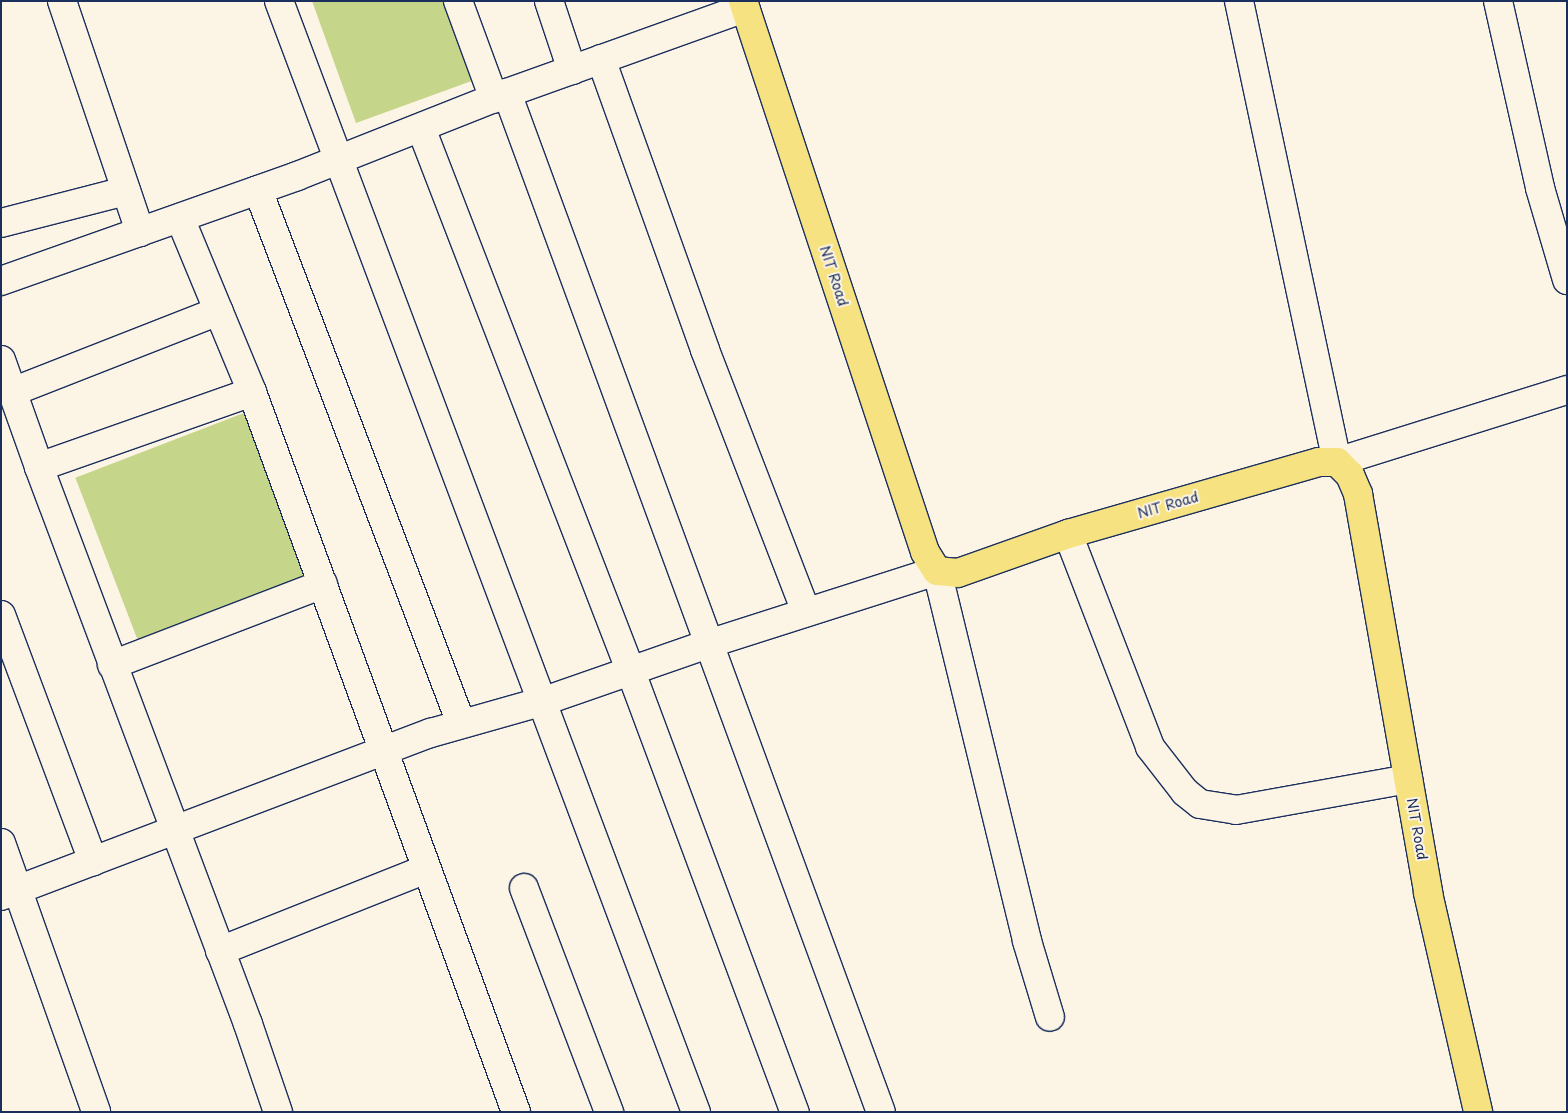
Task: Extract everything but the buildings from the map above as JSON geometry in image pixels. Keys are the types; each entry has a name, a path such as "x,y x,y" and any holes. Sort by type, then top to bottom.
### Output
{"main road":[{"name":"NIT Road","path":"744,4 925,552 937,571 958,573 1068,534 1318,462 1337,462 1350,475 1358,494 1428,892 1478,1112"}],"street":[{"path":"62,1 140,232"},
{"path":"279,1 337,161 544,701 696,1112"},
{"path":"458,1 500,96 711,643 881,1112"},
{"path":"549,1 572,70"},
{"path":"1239,1 1337,462 1567,390"},
{"path":"1498,1 1540,188 1567,280"},
{"path":"1,281 337,161 500,96 744,4"},
{"path":"601,59 705,350 806,612"},
{"path":"421,128 631,672 794,1112"},
{"path":"258,190 461,723"},
{"path":"1,222 126,192"},
{"path":"180,218 252,392 382,751 516,1112"},
{"path":"12,392 219,311"},
{"path":"1,360 278,1112"},
{"path":"39,467 252,392"},
{"path":"1068,534 1150,747 1184,792 1200,804 1236,810 1408,779"},
{"path":"10,892 382,751 461,723 544,701 711,643 937,571 1024,931 1050,1016"},
{"path":"112,664 323,584"},
{"path":"1,615 93,861"},
{"path":"1,843 10,892 96,1112"},
{"path":"220,951 426,869"},
{"path":"524,888 609,1112"}],"green space":[{"path":"312,1 449,1 477,79 356,123"},
{"path":"249,411 313,578 140,645 75,478"}]}
